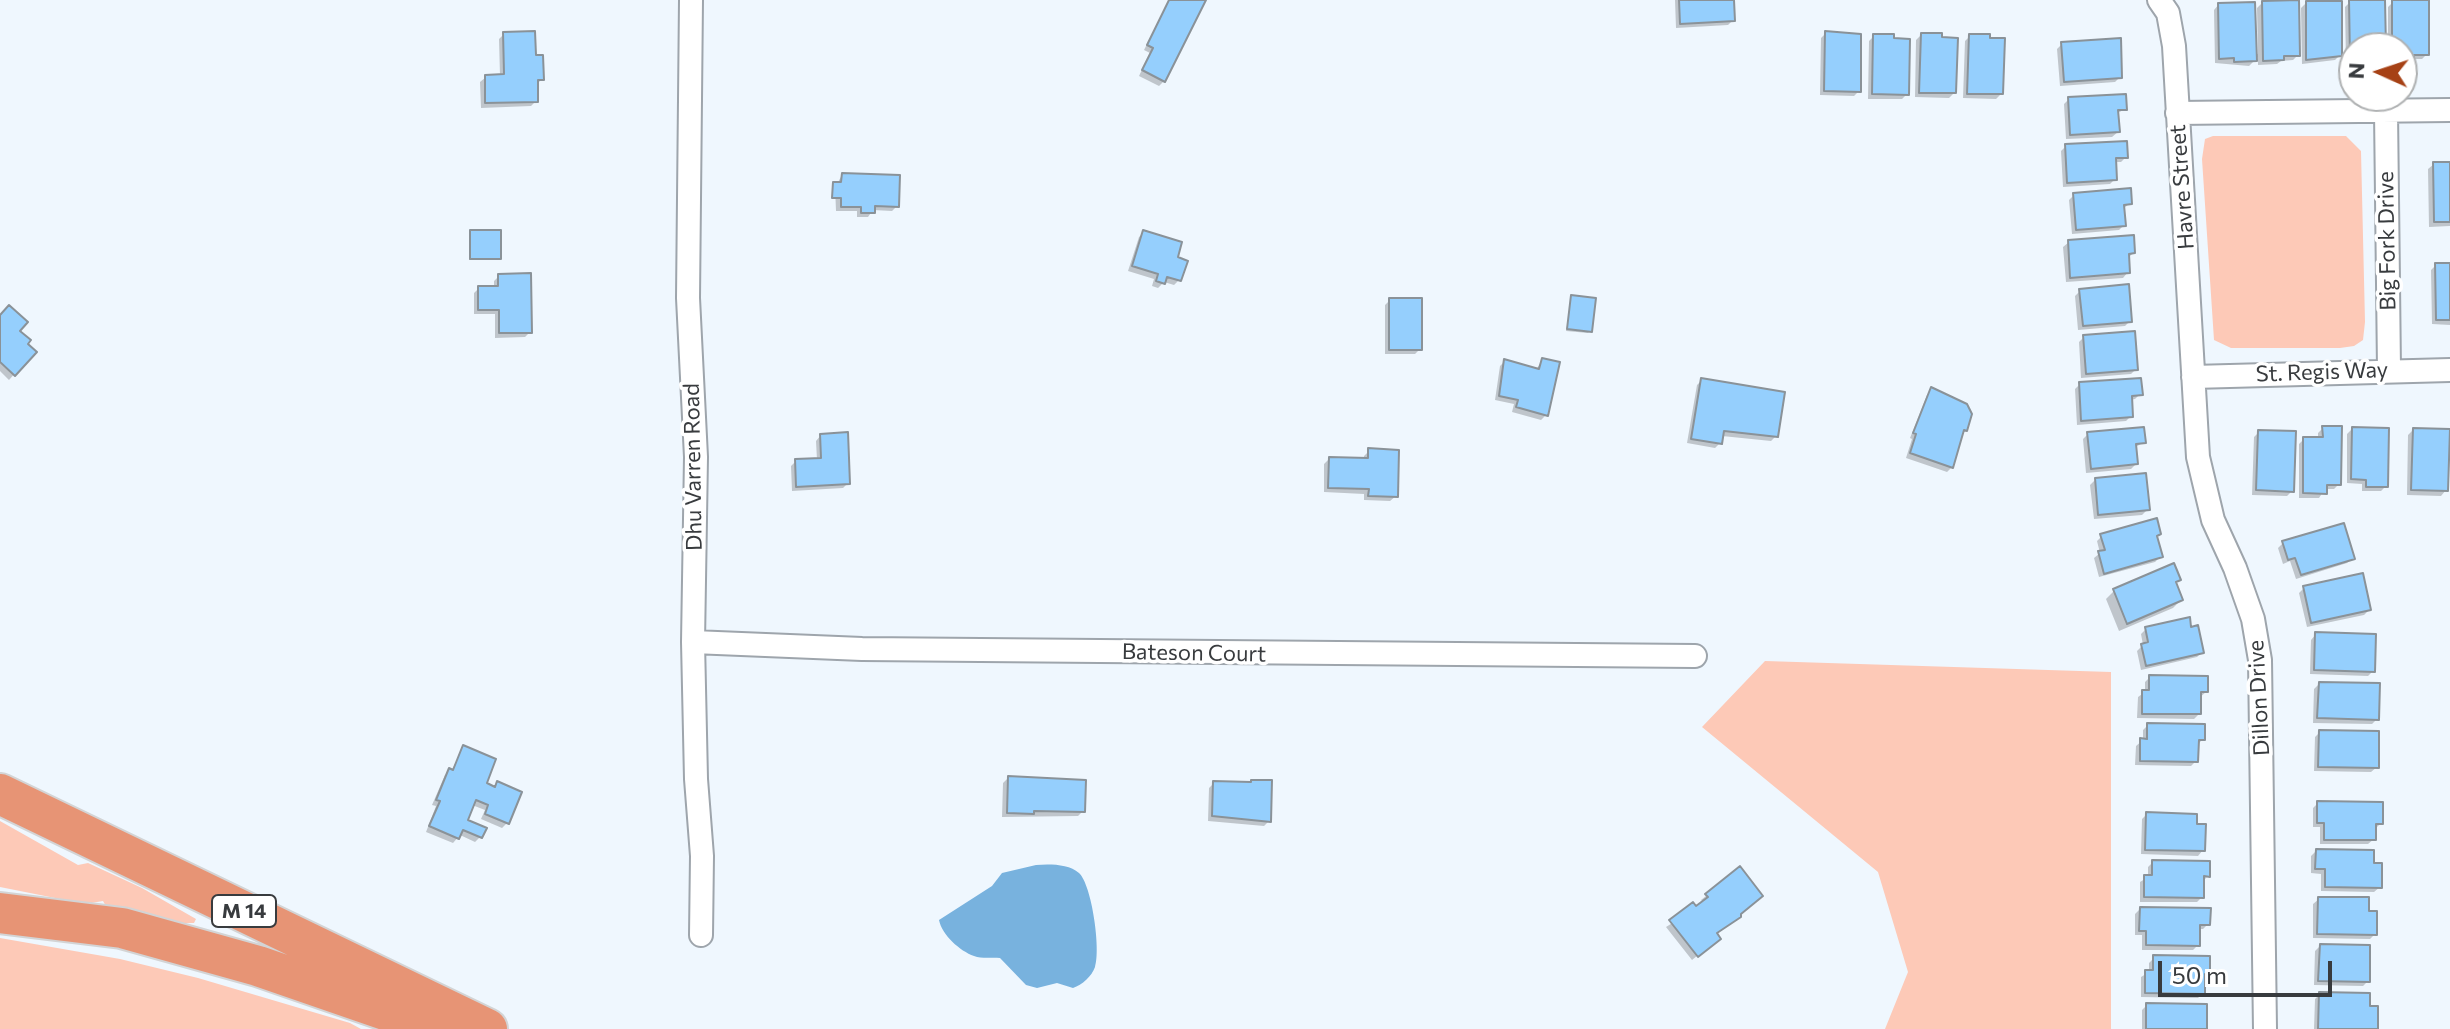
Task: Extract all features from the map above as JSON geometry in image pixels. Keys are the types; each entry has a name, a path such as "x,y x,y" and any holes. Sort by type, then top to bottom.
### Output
{"highway":[{"name":"M 14","path":"0,794 487,1029"},
{"path":"0,913 122,928 258,966 440,1029"}],"street":[{"name":"Dhu Varren Road","path":"691,0 688,298 696,457 693,642 696,779 702,856 701,935"},
{"name":"Havre Street","path":"2159,0 2172,24 2193,377"},
{"path":"2418,110 2450,110"},
{"path":"2177,113 2338,111"},
{"name":"Big Fork Drive","path":"2386,112 2389,370"},
{"name":"St. Regis Way","path":"2193,377 2450,370"},
{"name":"Dillon Drive","path":"2193,377 2198,457 2206,497 2253,619 2260,660 2265,1029"},
{"name":"Bateson Court","path":"693,642 862,649 1695,656"}],"shaded area":[{"path":"2213,136 2346,136 2361,151 2363,340 2354,346 2340,348 2231,348 2214,340 2202,159 2205,139"},
{"path":"1765,661 2111,672 2111,1029 1885,1029 1908,972 1878,872 1702,727"},
{"path":"0,821 78,865 88,863 142,888 196,919 194,923 107,908 103,901 85,904 0,887"},
{"path":"0,938 120,959 198,978 350,1023 361,1029 0,1029"}],"water":[{"path":"1036,865 1059,865 1075,870 1088,890 1097,959 1089,977 1073,988 1057,983 1037,988 1026,985 1000,958 977,957 958,946 948,937 939,920 992,886 1002,873"}],"building":[{"path":"1169,0 1206,0 1165,82 1142,70 1153,48 1147,45"},
{"path":"1679,0 1734,0 1735,21 1680,24"},
{"path":"2299,0 2300,56 2263,61 2262,1"},
{"path":"2349,0 2385,0 2386,32 2350,32"},
{"path":"2392,0 2429,0 2429,55 2418,55 2418,32 2392,32"},
{"path":"2306,1 2342,1 2338,56 2306,60"},
{"path":"2255,2 2257,61 2219,59 2218,3"},
{"path":"535,31 536,55 543,55 544,80 538,80 538,102 485,103 485,75 504,74 503,32"},
{"path":"1825,31 1861,34 1861,92 1824,91"},
{"path":"1921,33 1942,33 1942,37 1958,38 1956,93 1919,93"},
{"path":"1873,34 1894,34 1894,38 1910,39 1909,95 1872,94"},
{"path":"1969,34 2005,38 2003,94 1967,94"},
{"path":"2121,38 2122,78 2064,82 2061,42"},
{"path":"2126,94 2127,110 2118,110 2120,132 2070,135 2068,97"},
{"path":"2127,141 2128,158 2116,158 2117,180 2067,183 2065,144"},
{"path":"2433,162 2450,162 2450,222 2434,222"},
{"path":"842,173 900,175 899,207 875,206 875,213 861,213 861,207 841,207 841,198 832,198 833,182 841,182"},
{"path":"2131,188 2132,204 2124,205 2126,226 2076,230 2073,193"},
{"path":"470,230 501,230 501,259 470,259"},
{"path":"1143,230 1182,242 1178,257 1188,261 1181,281 1167,277 1165,284 1156,281 1158,274 1132,266"},
{"path":"2134,235 2135,253 2129,254 2130,273 2070,278 2068,240"},
{"path":"2435,263 2450,263 2450,320 2436,320"},
{"path":"531,273 532,333 499,333 499,310 478,310 478,286 498,286 498,274"},
{"path":"2129,284 2132,322 2083,326 2079,289"},
{"path":"1571,295 1596,298 1592,332 1567,329"},
{"path":"1389,298 1422,298 1422,350 1389,350"},
{"path":"9,305 28,322 20,331 31,340 28,344 37,352 15,376 0,362 0,315"},
{"path":"2135,331 2138,370 2086,374 2083,335"},
{"path":"1542,358 1560,362 1548,416 1516,407 1518,400 1499,396 1504,359 1539,369"},
{"path":"1701,378 1785,392 1778,437 1724,431 1722,444 1691,439"},
{"path":"2141,378 2143,395 2132,396 2133,417 2081,421 2079,382"},
{"path":"1931,387 1967,404 1972,414 1953,468 1910,453 1916,434 1913,433"},
{"path":"2322,426 2342,426 2341,485 2327,485 2327,494 2303,493 2303,437 2323,437"},
{"path":"2144,427 2146,443 2136,444 2138,464 2091,469 2087,432"},
{"path":"2352,427 2389,428 2388,487 2366,487 2366,480 2351,479"},
{"path":"2413,428 2450,429 2448,491 2411,490"},
{"path":"2258,430 2296,431 2294,492 2256,490"},
{"path":"848,432 850,484 796,487 795,459 821,458 820,434"},
{"path":"1368,448 1399,450 1398,497 1368,496 1369,489 1328,488 1329,457 1368,458"},
{"path":"2146,473 2150,510 2098,515 2095,478"},
{"path":"2157,518 2161,534 2157,536 2163,557 2104,574 2098,551 2105,550 2100,534"},
{"path":"2344,523 2355,559 2301,575 2295,558 2288,560 2282,541"},
{"path":"2174,563 2181,580 2176,582 2183,600 2127,624 2113,589"},
{"path":"2363,573 2371,610 2311,623 2303,586"},
{"path":"2190,617 2191,627 2198,625 2204,653 2146,666 2141,644 2148,642 2145,627"},
{"path":"2315,632 2376,634 2375,672 2314,670"},
{"path":"2149,675 2208,676 2208,692 2201,692 2201,714 2142,714 2142,690 2149,690"},
{"path":"2319,682 2380,683 2379,720 2317,718"},
{"path":"2147,723 2205,724 2205,740 2199,740 2198,762 2140,761 2140,738 2147,739"},
{"path":"2319,730 2379,731 2379,768 2318,767"},
{"path":"463,745 496,759 487,783 495,787 497,781 522,792 509,824 485,814 488,805 476,800 468,820 487,828 482,838 463,830 459,839 429,826 449,768 453,770"},
{"path":"1008,776 1086,780 1085,812 1007,813"},
{"path":"1272,780 1271,822 1212,816 1213,781"},
{"path":"2317,801 2383,802 2383,824 2376,824 2376,840 2324,840 2324,823 2317,823"},
{"path":"2146,812 2197,814 2197,824 2206,824 2205,851 2145,850"},
{"path":"2316,849 2374,850 2374,863 2382,863 2382,888 2325,887 2325,869 2315,869"},
{"path":"2152,860 2210,861 2210,877 2204,876 2204,898 2144,897 2144,875 2152,875"},
{"path":"1740,866 1763,896 1741,917 1717,933 1721,939 1698,957 1669,920 1693,902 1696,906 1708,897 1705,894"},
{"path":"2318,897 2369,897 2369,911 2377,911 2377,935 2317,934"},
{"path":"2140,907 2211,908 2210,925 2200,925 2200,946 2146,945 2146,931 2139,931"},
{"path":"2320,944 2370,945 2370,982 2318,981"},
{"path":"2153,955 2210,956 2210,974 2205,974 2205,994 2145,993 2145,970 2153,970"},
{"path":"2319,992 2370,993 2370,1006 2378,1006 2378,1029 2318,1029"},
{"path":"2146,1003 2207,1004 2207,1029 2146,1029"}]}
